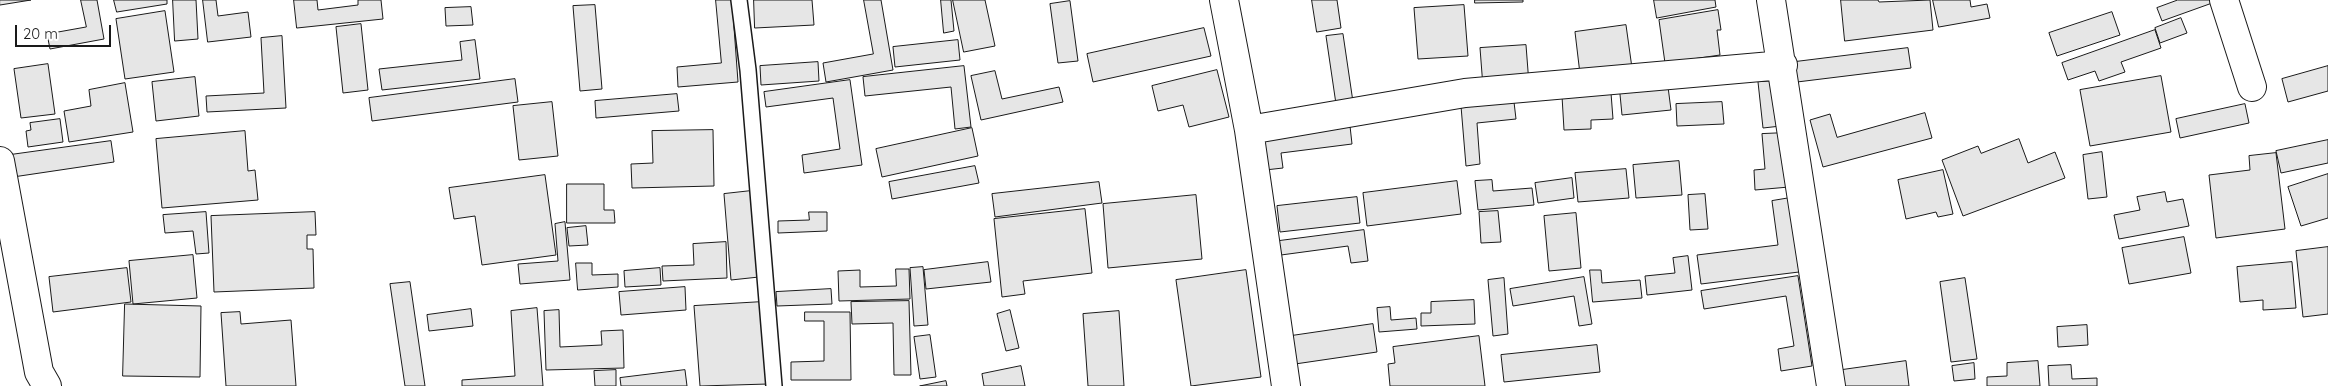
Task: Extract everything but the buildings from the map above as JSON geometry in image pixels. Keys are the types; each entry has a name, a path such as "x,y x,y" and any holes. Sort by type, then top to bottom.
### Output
{"street":[{"path":"1224,0 1249,130 1286,386"},
{"path":"1771,0 1783,65 1831,386"},
{"path":"2224,0 2252,87"},
{"path":"1249,130 1464,94 1783,65"},
{"path":"0,161 39,372 47,386"}],"lane":[{"path":"739,0 748,70 774,386"}]}
